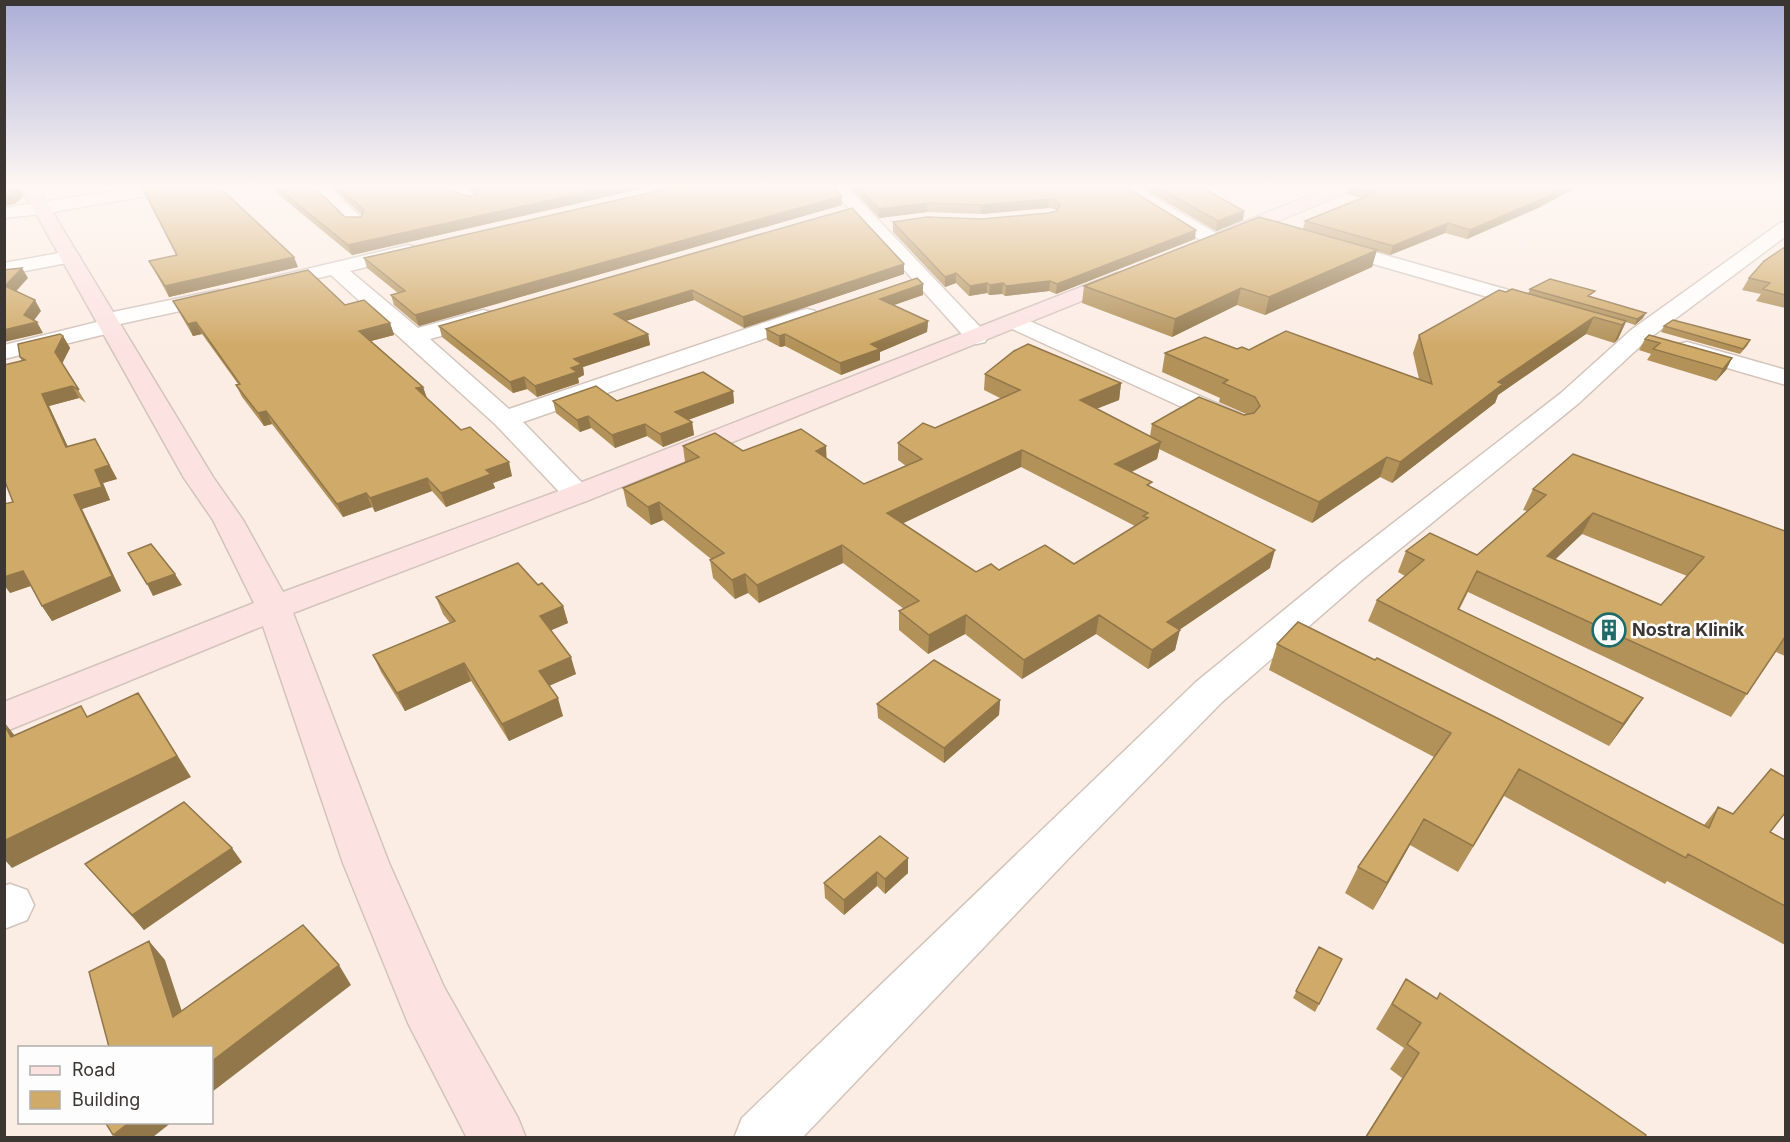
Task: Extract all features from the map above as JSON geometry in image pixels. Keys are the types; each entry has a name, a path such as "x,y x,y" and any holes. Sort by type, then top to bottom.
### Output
{"street":[{"path":"59,238 199,478 228,520 274,608 366,863 426,1005 498,1137"},
{"path":"881,238 909,282 977,337"},
{"path":"1193,249 1218,238"},
{"path":"762,1137 1209,692 1350,572 1570,398 1628,331 1768,238"},
{"path":"1308,240 1550,309"},
{"path":"4,352 108,323 428,246"},
{"path":"4,268 70,257"},
{"path":"335,268 505,419 578,494"},
{"path":"4,718 274,608 578,494 1140,271"},
{"path":"505,419 833,308"},
{"path":"414,336 501,312"},
{"path":"1016,322 1240,424"},
{"path":"1628,331 1785,378"}],"building":[{"path":"168,238 274,238 294,257 165,286 149,261 177,255"},
{"path":"340,238 378,238 348,245"},
{"path":"450,238 690,238 415,315 391,295 405,291 364,258"},
{"path":"746,238 880,238 904,264 743,317 692,290 614,314 648,334 574,359 582,364 571,368 577,372 535,386 524,377 510,382 439,326"},
{"path":"908,238 1175,238 1057,284 1050,281 1006,286 1003,283 990,285 987,283 970,286 956,273 945,277"},
{"path":"1205,238 1335,238 1377,250 1269,297 1241,288 1175,319 1084,286"},
{"path":"1366,238 1411,238 1393,246"},
{"path":"1785,247 1785,295 1763,289 1770,283 1749,278 1764,261"},
{"path":"22,268 5,286 35,300 24,315 37,322 4,330 4,270"},
{"path":"308,270 345,305 364,300 390,323 359,331 423,387 416,388 461,430 470,427 509,462 486,470 491,474 441,493 427,478 370,498 366,493 337,504 266,411 258,413 236,385 240,384 196,322 188,324 173,301"},
{"path":"917,278 923,284 880,299 928,321 871,344 880,349 840,363 785,334 779,336 766,329"},
{"path":"1550,279 1595,291 1588,296 1646,313 1637,319 1530,289"},
{"path":"1512,289 1626,321 1622,325 1594,317 1498,382 1503,384 1400,462 1387,457 1319,502 1152,424 1199,397 1244,415 1254,413 1260,406 1255,397 1223,383 1228,380 1165,353 1205,337 1237,349 1242,347 1249,350 1286,331 1432,384 1419,335 1499,290 1506,292"},
{"path":"1673,320 1750,340 1743,349 1664,326"},
{"path":"60,334 63,336 55,352 79,390 72,386 42,394 66,447 95,439 109,465 95,470 102,487 74,495 112,576 42,606 23,571 4,577 4,504 13,502 4,479 4,365 25,360 20,357 18,344"},
{"path":"1649,335 1732,358 1723,369 1653,349 1660,343 1645,339"},
{"path":"1028,344 1121,383 1080,400 1161,442 1115,464 1152,482 1147,485 1275,550 1167,622 1180,630 1152,650 1099,615 1024,660 966,615 929,635 899,611 919,601 842,545 757,585 745,574 732,580 710,560 724,553 659,502 648,507 623,488 699,457 683,446 715,433 743,451 801,429 826,446 816,451 864,484 922,459 898,443 923,423 935,428 1020,390 985,374 1014,351","holes":["1022,450 1148,513 1143,516 1148,518 1074,564 1045,545 999,570 991,564 976,572 887,513"]},
{"path":"703,372 733,391 675,412 692,422 660,434 645,424 612,435 588,416 577,420 553,401 596,386 617,401"},
{"path":"1573,454 1785,531 1785,637 1747,694 1477,571 1458,609 1643,698 1623,724 1377,600 1424,560 1406,551 1430,533 1477,555 1546,495 1533,489","holes":["1593,513 1704,557 1661,605 1547,556"]},
{"path":"151,544 175,574 147,584 128,553"},
{"path":"518,563 538,585 542,583 563,606 540,616 571,657 539,671 558,698 502,724 464,663 397,693 373,655 455,621 436,597"},
{"path":"1298,622 1375,660 1377,658 1499,719 1709,828 1718,807 1733,814 1771,769 1785,777 1785,813 1770,832 1785,840 1785,906 1688,854 1686,858 1519,769 1473,846 1424,819 1387,883 1358,867 1451,733 1277,644"},
{"path":"934,660 1000,700 944,748 877,704"},
{"path":"138,693 177,756 4,841 4,724 11,737 81,706 87,717"},
{"path":"184,802 232,848 132,915 85,864"},
{"path":"880,836 908,858 885,879 877,872 844,900 824,883"},
{"path":"303,925 339,965 213,1060 213,1046 109,1046 89,972 149,941 173,1017"},
{"path":"1319,947 1342,959 1319,1004 1296,991"},
{"path":"1406,979 1437,999 1440,993 1646,1135 1645,1137 1366,1137 1419,1053 1407,1044 1421,1023 1392,1004"},
{"path":"106,1124 127,1124 113,1135"}],"place":[{"name":"Nostra Klinik","path":"1609,630"}]}
